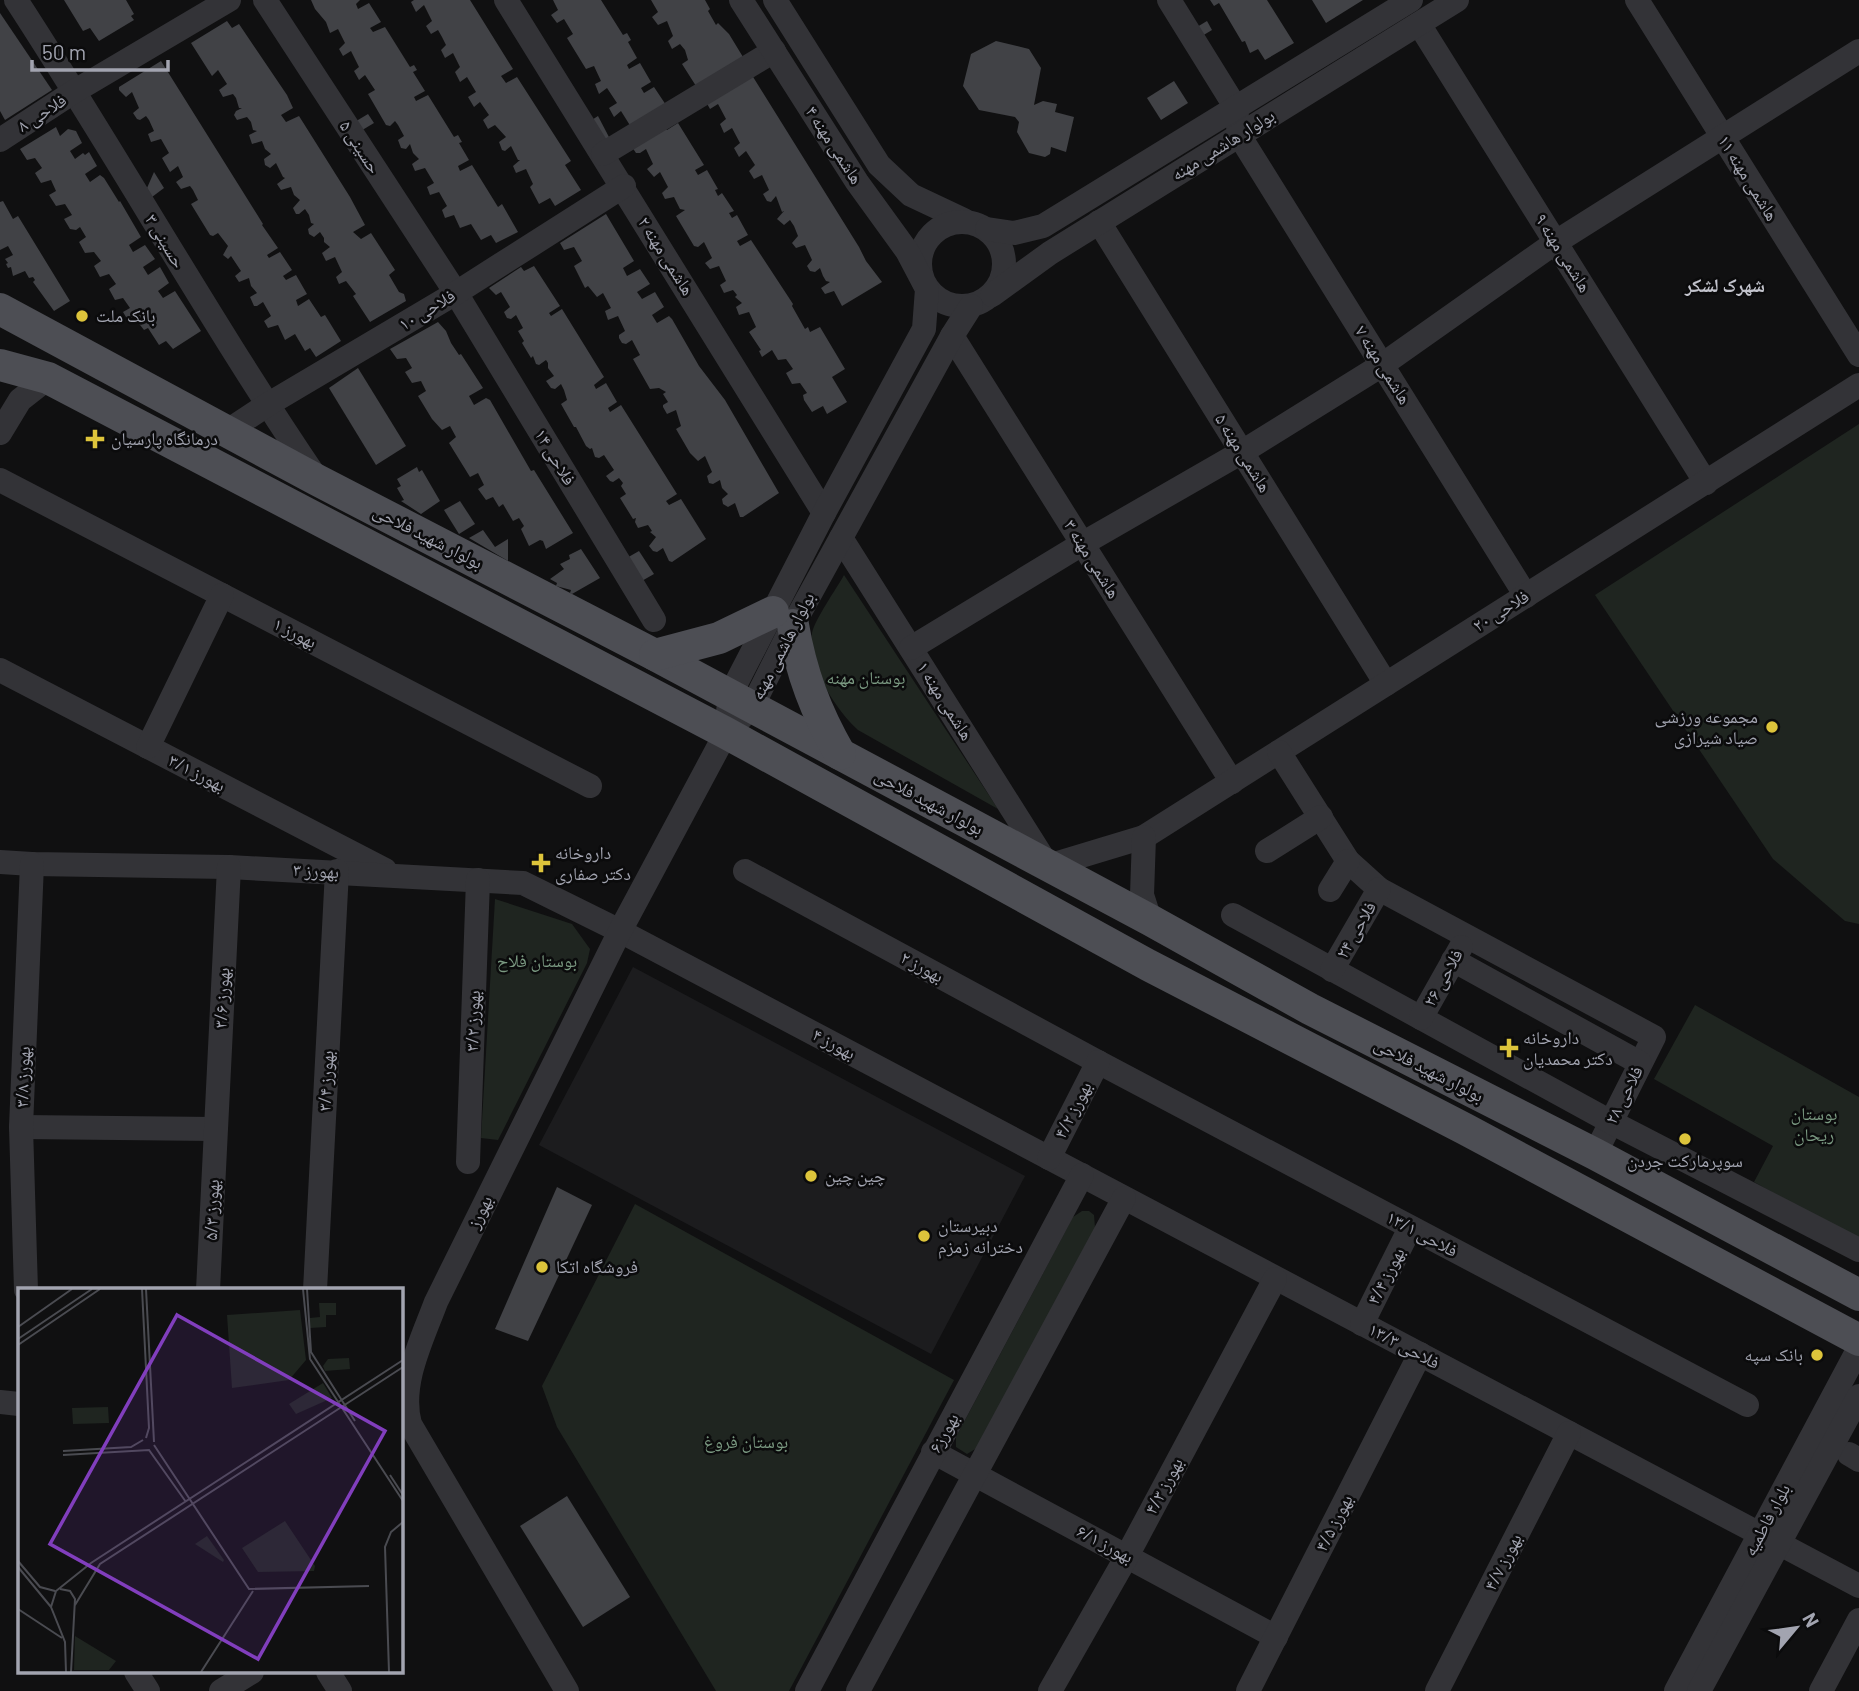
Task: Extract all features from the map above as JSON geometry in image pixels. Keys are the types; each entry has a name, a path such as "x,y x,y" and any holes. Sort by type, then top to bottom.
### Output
{"main road":[{"name":"بولوار شهید فلاحی","path":"0,309 229,430 317,480 741,701 1150,920 1310,1009 1595,1154 1859,1295"},
{"name":"بولوار شهید فلاحی","path":"0,365 48,378 726,733 1148,965 1465,1129 1859,1340"},
{"path":"654,655 783,619 808,691 840,754"}],"street":[{"name":"حسینی ۳","path":"16,0 75,91 267,405 317,480"},
{"name":"فلاحی ۸","path":"0,140 75,91 229,0"},
{"name":"حسینی ۵","path":"265,0 456,293"},
{"name":"هاشمی مهنه ۲","path":"506,0 624,186 824,513"},
{"name":"هاشمی مهنه ۴","path":"741,0 857,182 907,251 926,289"},
{"name":"هاشمی مهنه ۴","path":"775,0 879,165 911,195 976,224"},
{"path":"1169,0 1236,108 1240,135"},
{"name":"بولوار هاشمی مهنه","path":"783,619 841,537 952,336 981,301 1099,222 1457,0"},
{"name":"هاشمی مهنه ۱۱","path":"1637,0 1859,355"},
{"name":"بولوار هاشمی مهنه","path":"976,224 1014,233 1042,226 1236,108 1398,3"},
{"name":"هاشمی مهنه ۹","path":"1419,24 1706,483"},
{"path":"603,154 774,51"},
{"path":"911,648 1082,544 1242,452 1382,365 1556,243 1859,51"},
{"name":"هاشمی مهنه ۷","path":"1240,135 1526,596"},
{"name":"فلاحی ۱۰","path":"229,430 456,293 624,186"},
{"name":"هاشمی مهنه ۵","path":"1099,222 1386,684"},
{"path":"976,224 1002,248 1004,273 981,301 946,304 926,289 918,266 923,243 941,226 976,224"},
{"name":"بولوار هاشمی مهنه","path":"726,733 783,619 824,513 924,328 926,289"},
{"name":"فلاحی ۱۴","path":"456,293 654,620"},
{"name":"هاشمی مهنه ۳","path":"952,336 1232,782"},
{"path":"0,433 20,400 48,378"},
{"name":"فلاحی ۲۰","path":"1048,866 1144,837 1859,385"},
{"name":"بهورز ۱","path":"0,480 590,786"},
{"name":"هاشمی مهنه ۱","path":"841,537 1048,866"},
{"path":"148,747 222,595"},
{"name":"بهورز ۳/۱","path":"0,670 395,875"},
{"name":"بهورز","path":"567,1691 405,1424 407,1390 436,1302 620,931 726,733"},
{"path":"1279,752 1349,861 1379,889 1466,937"},
{"path":"1267,852 1321,817"},
{"path":"1144,837 1142,895 1150,920"},
{"path":"1330,890 1349,861"},
{"name":"بهورز ۳","path":"0,862 229,867 523,883 620,931"},
{"name":"بهورز ۳/۸","path":"26,1288 21,1127 32,864"},
{"name":"بهورز ۳/۶","path":"215,1129 229,867"},
{"name":"بهورز ۲","path":"745,871 1098,1062"},
{"name":"بهورز ۳/۴","path":"315,1288 337,872"},
{"name":"بهورز ۳/۲","path":"468,1162 478,880"},
{"name":"فلاحی ۲۴","path":"1332,970 1379,889"},
{"path":"1233,915 1611,1122 1859,1250"},
{"name":"بهورز ۴","path":"620,931 1049,1158"},
{"name":"فلاحی ۲۶","path":"1421,1018 1466,937"},
{"name":"فلاحی ۲۸","path":"1466,937 1654,1037 1595,1154"},
{"path":"1453,960 1640,1063"},
{"name":"بهورز ۴/۲","path":"1049,1158 1098,1062"},
{"name":"فلاحی ۱۳/۱","path":"1098,1062 1747,1405"},
{"path":"21,1127 215,1129"},
{"name":"بهورز ۵/۳","path":"208,1288 215,1129"},
{"name":"فلاحی ۱۳/۳","path":"1049,1158 1859,1586"},
{"name":"بهورز۶","path":"807,1691 1082,1175"},
{"path":"858,1691 1124,1198"},
{"name":"بهورز ۴/۴","path":"1362,1324 1410,1228"},
{"name":"بهورز ۴/۳","path":"1050,1691 1127,1556 1275,1279"},
{"name":"بلوار فاطمیه","path":"1699,1691 1859,1348"},
{"name":"بهورز ۴/۵","path":"1248,1691 1420,1354"},
{"name":"بلوار فاطمیه","path":"1676,1691 1859,1396"},
{"path":"0,1402 18,1404"},
{"name":"بهورز ۴/۷","path":"1437,1691 1569,1433"},
{"name":"بهورز ۶/۱","path":"933,1451 1276,1637"},
{"path":"1821,1691 1859,1620"},
{"path":"137,1674 148,1691"},
{"path":"221,1691 249,1674"},
{"path":"329,1674 340,1691"}],"shaded area":[{"path":"633,967 1025,1176 931,1354 539,1145"}],"green space":[{"name":"مجموعه ورزشی صیاد شیرازی","path":"1859,424 1859,924 1845,921 1773,859 1595,595"},
{"name":"بوستان مهنه","path":"844,575 998,809 858,730 832,699 818,672 811,645 812,633"},
{"name":"بوستان فلاح","path":"495,899 572,924 590,949 587,963 498,1140 481,1138"},
{"name":"بوستان ریحان","path":"1695,1005 1859,1097 1859,1241 1754,1182 1773,1146 1654,1079"},
{"name":"بوستان فروغ","path":"635,1204 954,1380 789,1691 716,1691 557,1427 542,1386"},
{"path":"1082,1211 1089,1211 1094,1215 1095,1228 977,1448 967,1454 956,1447 956,1437 1073,1217"}],"building":[{"path":"64,0 126,0 134,14 131,16 134,20 99,41 90,28 83,31"},
{"path":"311,0 360,0 356,4 358,9 369,3 381,22 370,28 373,32 385,27 410,67 414,65 417,70 413,72 425,91 414,97 416,101 428,95 454,137 458,135 462,142 459,143 469,160 458,166 460,171 472,165 498,207 502,204 518,232 496,243 491,235 481,240 471,224 460,228 454,215 445,218 442,210 447,206 439,192 430,195 427,187 434,183 425,168 415,171 412,164 419,159 410,144 406,149 401,148 398,140 404,136 398,125 395,121 390,126 386,125 368,94 375,90 365,75 359,80 354,71 359,67 351,51 343,56 339,49 345,43 338,29 330,33"},
{"path":"470,0 513,69 501,76 506,83 517,77 571,161 565,165 581,190 555,206 550,198 539,204 530,187 533,184 526,169 516,173 513,166 520,160 511,146 505,151 502,150 499,142 506,137 495,125 488,129 483,120 489,115 480,102 474,107 468,97 476,92 467,77 460,82 455,72 460,67 453,53 445,58 441,50 446,45 442,37 438,30 431,34 426,26 432,21 424,5 416,12 411,2"},
{"path":"553,0 601,0 623,35 627,33 631,40 628,42 637,58 627,65 629,69 640,63 651,82 641,88 644,93 654,87 666,105 631,127 621,111 614,117 609,108 617,103 607,88 599,94 595,84 601,81 594,66 586,69 567,38 573,34 564,19 557,23 551,15 558,10"},
{"path":"651,0 705,0 716,25 718,23 729,34 743,57 696,86 682,64 688,60 685,50 680,44 672,49 668,41 673,36 667,21 658,25 652,17 658,12"},
{"path":"1210,0 1267,0 1294,43 1265,60 1258,49 1250,53 1219,3 1214,6"},
{"path":"1312,0 1363,0 1326,23"},
{"path":"0,13 52,90 5,120 0,111"},
{"path":"227,21 232,28 239,24 287,95 293,108 281,115 286,122 299,116 350,197 365,225 353,232 361,239 371,233 395,270 389,275 399,292 404,294 406,301 370,322 346,281 339,284 336,277 342,272 335,257 326,261 322,253 330,247 324,242 320,232 314,237 309,234 308,229 314,224 305,209 296,214 293,208 300,200 291,187 281,190 277,184 285,178 276,163 270,168 265,165 264,159 271,154 262,141 252,144 249,135 257,131 253,130 247,117 237,120 234,115 242,108 239,108 236,98 233,94 223,97 219,90 227,84 218,70 212,76 191,43"},
{"path":"1207,21 1212,30 1197,39 1192,30"},
{"path":"996,41 1029,49 1041,68 1034,105 1043,101 1057,104 1055,112 1074,117 1066,152 1051,147 1050,154 1045,157 1029,153 1017,132 1019,122 1015,117 979,110 963,86 971,54"},
{"path":"161,61 278,248 267,255 269,258 280,252 292,270 283,276 286,280 296,275 307,294 296,300 298,306 309,299 321,317 325,315 341,341 316,357 310,348 305,351 295,334 285,340 278,325 268,328 264,321 271,316 263,302 254,306 250,297 257,293 249,278 239,282 235,276 241,271 231,256 228,259 223,255 228,246 218,233 210,235 191,204 198,200 193,190 190,186 181,189 176,182 183,177 178,166 170,172 162,158 169,153 161,139 151,142 148,134 154,131 149,120 146,116 137,119 133,113 139,108 132,92 126,97 119,90 119,87"},
{"path":"750,72 866,261 882,282 842,306 834,291 825,294 821,288 830,282 826,281 820,268 815,272 810,271 807,266 812,260 805,245 796,248 792,243 798,236 790,220 784,225 777,219 784,211 782,212 776,196 771,202 767,201 763,194 769,190 762,175 754,179 749,171 755,165 746,151 739,157 734,148 740,143 732,128 724,133 720,124 726,119 718,104 710,109 705,100"},
{"path":"1174,81 1188,103 1161,120 1147,98"},
{"path":"368,114 374,123 359,132 353,123"},
{"path":"598,116 610,139 600,145 587,123"},
{"path":"678,123 704,165 695,170 698,175 707,170 718,189 715,190 718,196 722,193 734,211 729,213 732,218 737,215 748,235 737,241 740,246 751,240 793,304 805,329 808,327 810,332 820,327 845,369 832,377 847,402 827,414 823,406 812,412 804,400 803,395 807,393 800,383 792,384 786,373 793,369 786,359 778,360 772,350 762,357 759,351 761,350 749,332 756,327 749,312 739,315 736,307 742,303 735,297 737,295 733,290 724,293 720,285 726,281 719,266 710,269 705,263 712,258 704,242 698,247 694,246 676,216 685,210 680,209 674,197 665,199 662,193 668,187 660,172 654,177 647,169 653,164 646,149 636,153 632,147 664,127 667,130"},
{"path":"56,127 60,136 68,129 76,131 82,143 70,151 75,159 89,152 97,166 85,174 90,182 100,175 120,201 141,237 129,245 133,252 145,245 155,259 143,267 148,275 160,267 169,283 158,291 163,298 175,291 201,331 173,349 166,341 159,345 148,328 144,330 137,321 129,322 123,312 130,308 123,298 115,300 109,289 116,284 109,274 100,277 94,266 101,261 94,252 85,253 79,242 86,237 80,227 76,230 70,229 64,219 72,215 65,204 56,206 49,195 56,191 51,180 41,183 35,173 42,168 35,158 27,160 20,149"},
{"path":"154,172 164,188 152,197 147,188"},
{"path":"3,201 13,219 18,216 70,301 54,311 33,282 33,277 29,278 25,271 13,276 11,267 8,268 6,264 8,263 5,259 13,255 8,246 0,250 0,202"},
{"path":"606,214 634,261 623,268 627,276 640,269 650,284 637,292 642,299 655,292 664,307 652,315 657,323 669,316 672,319 699,366 725,400 779,493 743,517 740,517 735,503 728,507 723,504 722,499 728,494 722,488 720,480 709,483 707,476 712,472 705,456 698,461 690,453 676,429 681,426 676,410 667,414 663,407 668,402 663,394 666,392 659,388 650,389 633,359 640,355 632,340 626,344 619,338 625,331 618,316 608,320 605,311 611,308 603,293 597,297 588,286 585,288 574,266 582,261 574,247 564,250 560,243"},
{"path":"534,266 560,306 549,313 551,316 562,309 604,377 594,385 596,389 606,383 617,402 608,408 610,412 621,405 677,494 666,501 669,505 681,499 706,539 672,562 663,548 657,552 649,546 656,537 650,532 652,531 648,525 638,528 636,518 633,519 620,498 626,494 621,486 623,483 619,478 610,481 606,476 614,470 604,455 595,457 592,448 586,446 574,427 561,404 567,400 561,384 555,389 546,381 554,376 548,363 546,360 539,365 533,356 531,358 522,343 524,341 518,331 523,328 516,315 511,319 507,318 504,312 510,307 501,292 496,295 489,288 521,267 524,271"},
{"path":"438,322 483,388 469,396 474,405 486,398 490,400 531,471 534,470 573,533 546,549 540,540 529,546 519,518 513,521 503,504 499,507 493,497 486,500 478,489 484,485 478,473 470,477 449,443 456,437 450,426 442,430 432,419 418,396 426,391 421,381 412,383 405,372 412,368 406,358 397,359 390,349"},
{"path":"358,368 406,446 376,465 329,388"},
{"path":"417,467 419,472 422,470 440,501 421,514 401,501 404,500 397,488 401,486 397,479"},
{"path":"460,501 475,524 459,534 444,510"},
{"path":"483,530 495,547 508,539 508,561 469,538"},
{"path":"581,549 600,578 572,594 571,590 556,586 557,583 550,579 564,569 560,564 570,559 569,555"},
{"path":"639,551 654,574 640,582 625,559"},
{"name":"فروشگاه اتکا","path":"557,1187 592,1205 528,1341 495,1329"},
{"path":"567,1496 630,1597 583,1627 520,1526"}],"place":[{"name":"بانک ملت","path":"82,316"},
{"name":"درمانگاه پارسیان","path":"95,439"},
{"name":"مجموعه ورزشی صیاد شیرازی","path":"1772,727"},
{"name":"داروخانه دکتر صفاری","path":"541,863"},
{"name":"داروخانه دکتر محمدیان","path":"1509,1048"},
{"name":"سوپرمارکت جردن","path":"1685,1139"},
{"name":"چین چین","path":"811,1176"},
{"name":"دبیرستان دخترانه زمزم","path":"924,1236"},
{"name":"فروشگاه اتکا","path":"542,1267"},
{"name":"بانک سپه","path":"1817,1355"}],"district":[{"name":"شهرک لشکر","path":"1725,285"}]}
